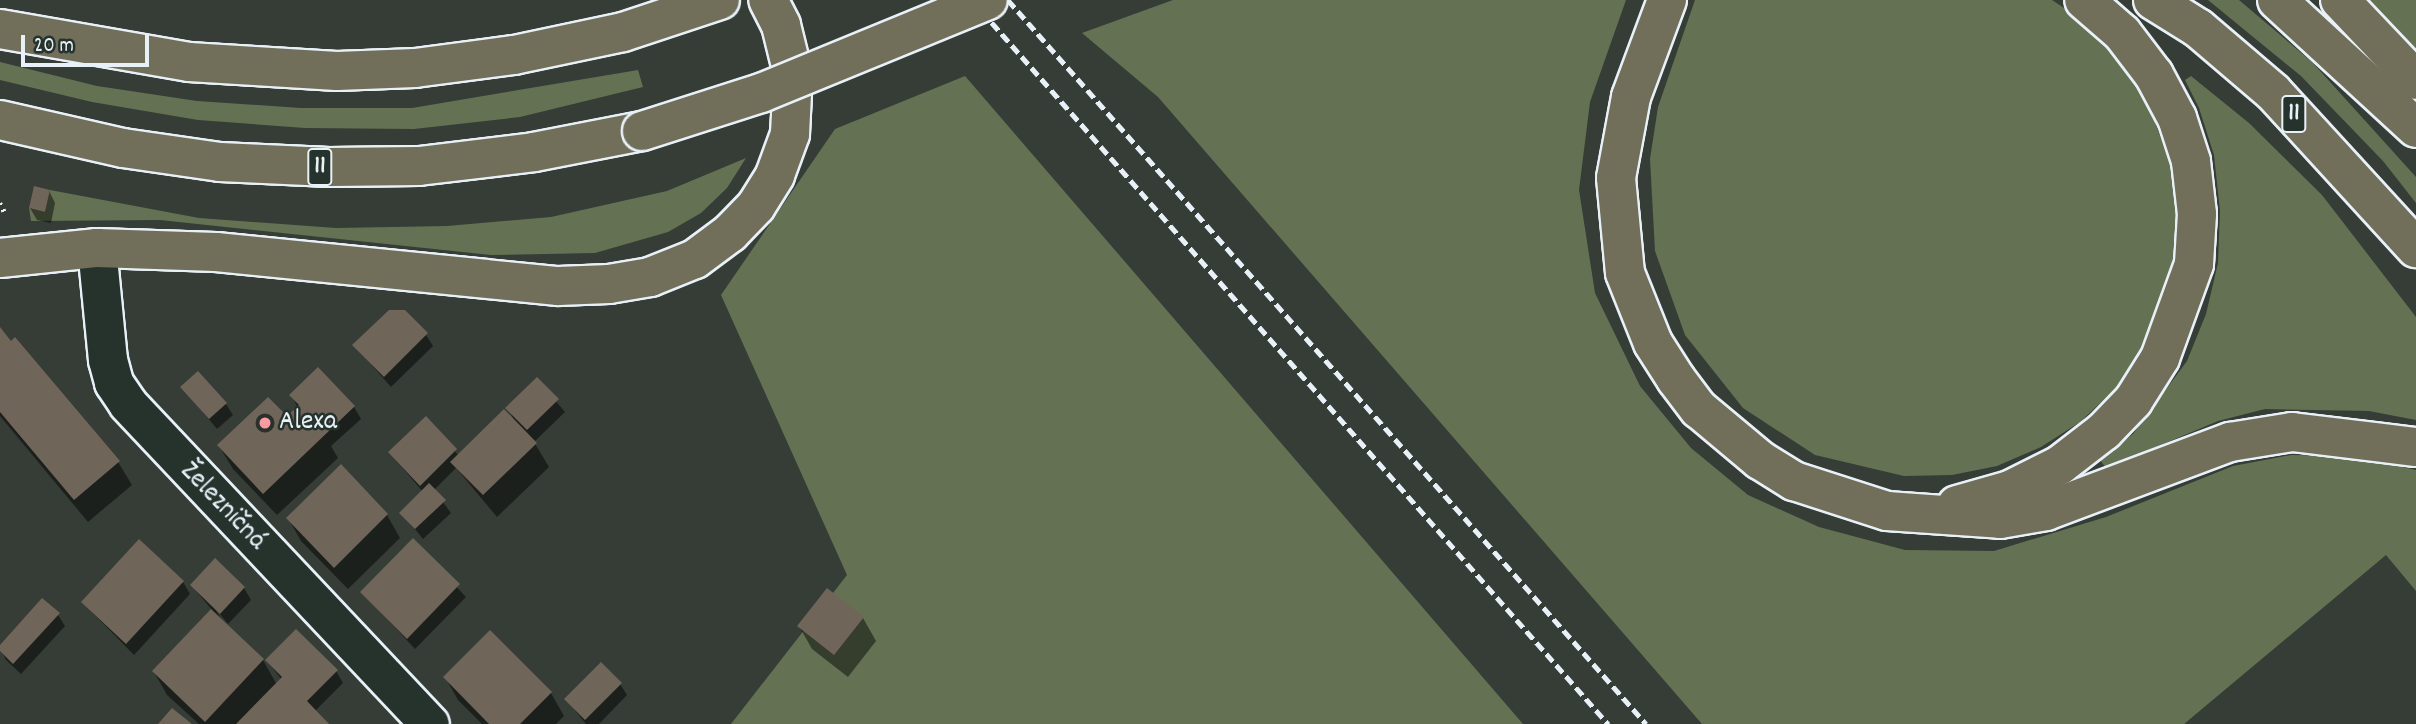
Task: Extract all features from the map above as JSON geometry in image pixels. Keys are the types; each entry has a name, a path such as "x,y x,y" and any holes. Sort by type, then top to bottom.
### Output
{"main road":[{"path":"0,29 189,62 337,71 415,68 502,56 623,32 720,0"},
{"path":"0,258 97,248 216,252 558,286 609,285 650,277 695,259 730,233 756,206 775,175 790,134 793,74 781,25 768,0"},
{"name":"11","path":"0,120 192,158 328,167 419,166 534,152 642,131 761,93 988,0"},
{"path":"1667,0 1630,97 1616,178 1625,273 1653,343 1699,410 1759,460 1794,481 1838,497 1887,510 2000,519 2046,511 2230,442 2292,432 2416,447"},
{"path":"1928,513 2010,490 2060,465 2104,431 2133,401 2160,358 2179,314 2194,264 2197,214 2191,161 2177,118 2154,75 2122,33 2084,0"},
{"name":"11","path":"2153,0 2199,29 2273,92 2416,248"},
{"path":"2277,0 2416,128"},
{"path":"2340,0 2416,80"},
{"path":"0,2 120,51"}],"street":[{"name":"Železničná","path":"97,248 108,359 114,383 128,404 430,724"}],"green space":[{"path":"1173,0 1626,0 1590,102 1579,190 1595,293 1640,386 1691,448 1748,495 1819,527 1905,550 1994,551 2106,517 2233,466 2291,455 2354,456 2416,470 2416,591 2386,555 2184,724 1702,724 1158,97 1082,33"},
{"path":"1695,0 2052,0 2076,16 2111,49 2142,88 2173,170 2179,214 2177,263 2146,351 2116,388 2080,422 2041,447 1997,466 1952,475 1904,476 1815,455 1743,408 1685,335 1655,251 1650,159 1658,107"},
{"path":"2208,0 2239,0 2312,62 2416,177 2416,203 2383,161 2301,76"},
{"path":"2366,0 2416,0 2416,57"},
{"path":"0,62 97,86 197,101 301,108 412,108 638,70 643,87 520,117 414,129 305,128 198,120 92,102 0,80"},
{"path":"965,76 1523,724 731,724 847,575 721,295 835,129"},
{"path":"2191,76 2249,123 2322,195 2416,317 2416,420 2369,411 2265,409 2218,421 2106,468 2100,460 2133,434 2187,361 2206,314 2218,263 2220,211 2214,155 2199,108 2185,80"},
{"path":"746,158 727,188 701,213 668,232 595,253 491,255 160,220 31,221 29,208 45,212 50,190 199,218 336,228 447,226 551,217 667,191"}],"building":[{"path":"34,186 50,190 45,212 29,208"},
{"path":"389,310 405,310 428,333 384,377 352,345"},
{"path":"0,327 11,341 15,337 120,461 74,500 0,412"},
{"path":"318,367 355,406 263,494 217,445 268,397 287,416 299,405 289,395"},
{"path":"198,371 227,403 209,419 180,387"},
{"path":"537,377 559,399 527,430 505,408"},
{"path":"504,409 537,443 483,495 450,462"},
{"path":"426,416 457,449 420,486 388,452"},
{"path":"341,464 388,514 334,568 286,518"},
{"path":"429,483 446,500 415,529 399,513"},
{"path":"413,538 460,584 407,639 360,592"},
{"path":"139,539 184,581 126,644 81,602"},
{"path":"215,558 245,587 220,614 190,585"},
{"path":"827,588 864,617 834,655 797,626"},
{"path":"42,598 60,613 13,664 0,651 0,645"},
{"path":"211,609 264,659 205,722 152,671"},
{"path":"296,629 338,670 307,701 329,724 236,724 282,677 265,660"},
{"path":"490,630 552,692 520,724 489,724 443,677"},
{"path":"601,662 622,683 585,720 564,699"},
{"path":"172,708 192,724 158,724"}],"railway":[{"path":"972,0 1608,724"},
{"path":"1008,0 1646,724"}],"place":[{"name":"Alexa","path":"265,423"}]}
